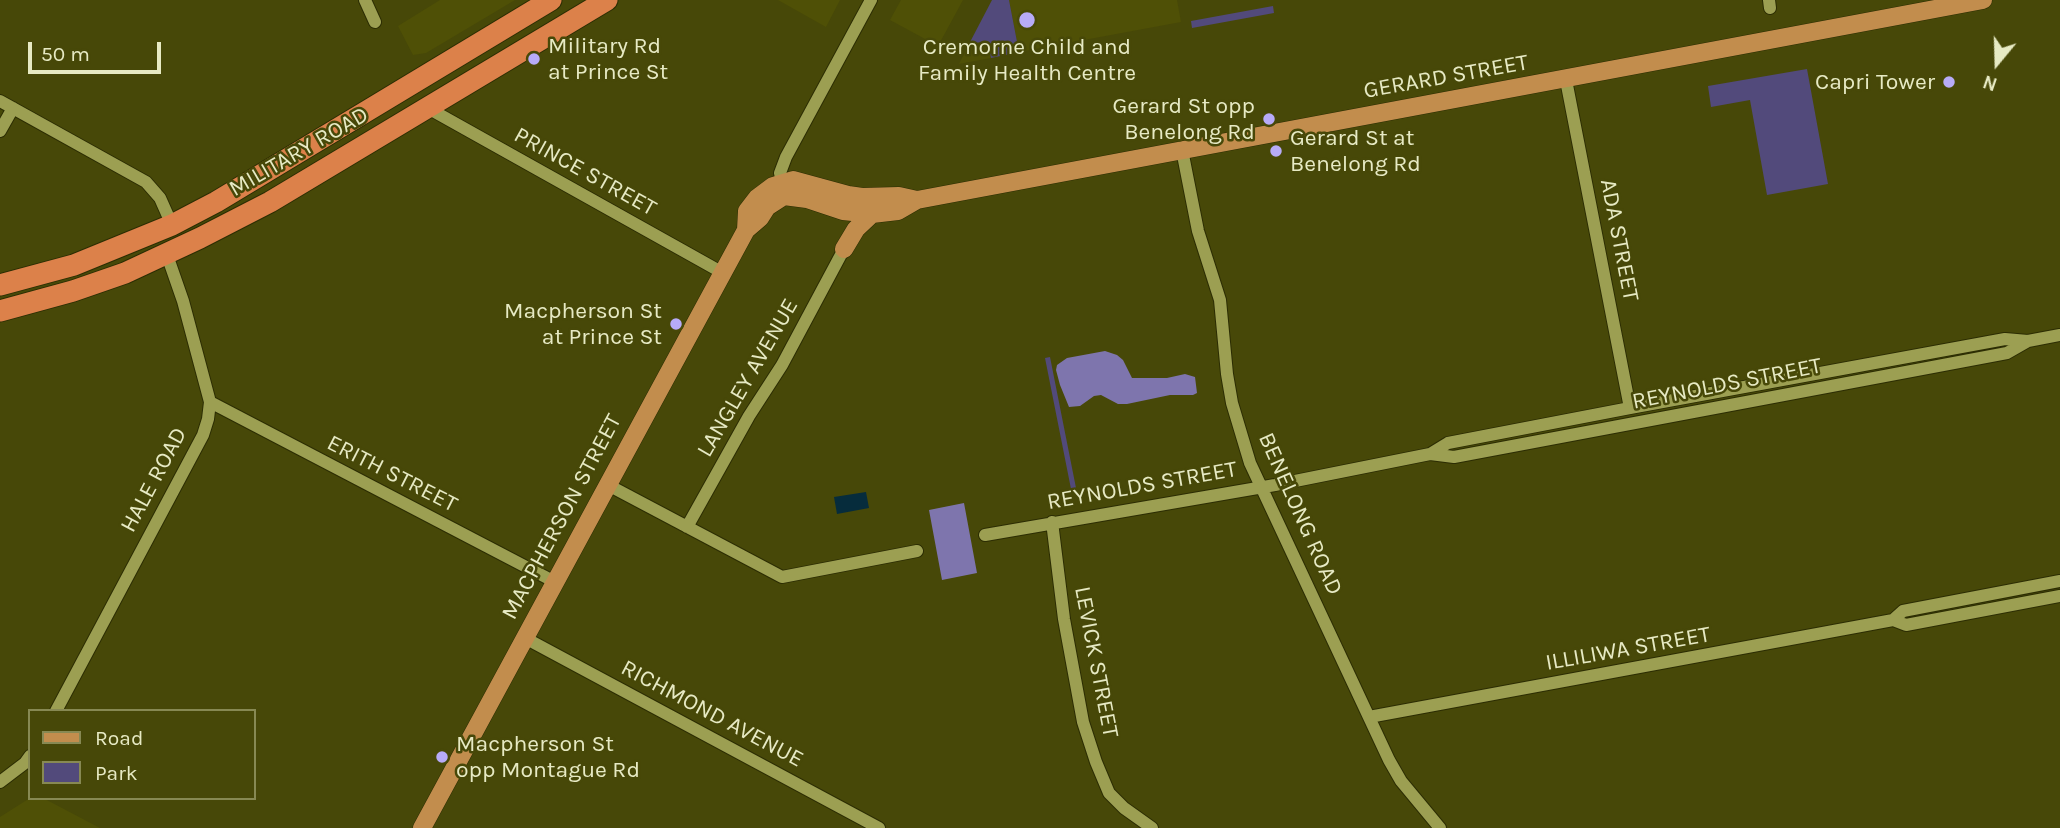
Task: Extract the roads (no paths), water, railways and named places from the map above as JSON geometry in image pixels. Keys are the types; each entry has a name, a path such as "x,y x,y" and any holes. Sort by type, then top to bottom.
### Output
{"highway":[{"name":"MILITARY ROAD","path":"0,285 74,265 172,225 216,202 551,0"},
{"name":"MILITARY ROAD","path":"0,311 73,291 167,255 270,202 607,0"}],"main road":[{"name":"GERARD STREET","path":"746,230 760,218 767,207 785,195 843,211 873,214 898,211 917,200 1983,0"},
{"name":"GERARD STREET","path":"782,182 802,180 833,191 862,197 900,196 917,200"},
{"path":"746,230 747,211 757,198 782,182"},
{"path":"844,250 856,229 873,214"},
{"name":"MACPHERSON STREET","path":"422,828 746,230"}],"street":[{"path":"365,0 374,22"},
{"path":"782,182 780,173 786,157 871,0"},
{"name":"ADA STREET","path":"1566,80 1630,408"},
{"path":"0,101 146,182 160,198 172,225"},
{"name":"PRINCE STREET","path":"426,107 723,273"},
{"path":"0,131 13,108"},
{"name":"BENELONG ROAD","path":"1182,150 1198,231 1220,299 1232,403 1250,463 1401,781 1440,828"},
{"name":"LANGLEY AVENUE","path":"687,527 749,415 782,365 844,250"},
{"name":"HALE ROAD","path":"56,709 203,435 210,402 183,301 167,255"},
{"name":"REYNOLDS STREET","path":"1430,454 1448,443 1630,408 2005,339 2028,341 2060,335"},
{"name":"REYNOLDS STREET","path":"985,536 1430,454 1454,457 2007,353 2028,341"},
{"name":"ERITH STREET","path":"210,402 555,582"},
{"path":"608,485 782,577 917,551"},
{"name":"LEVICK STREET","path":"1052,522 1066,632 1083,722 1096,762 1109,793 1124,808 1152,828"},
{"name":"ILLILIWA STREET","path":"1369,717 1893,620 1903,611 2060,581"},
{"name":"ILLILIWA STREET","path":"1893,620 1906,625 2060,596"},
{"name":"RICHMOND AVENUE","path":"525,638 879,828"},
{"path":"0,782 28,759"}],"water":[{"path":"866,492 869,508 837,514 834,497"}],"place":[{"name":"Cremorne Child and Family Health Centre","path":"1027,20"},
{"name":"Military Rd at Prince St","path":"534,59"},
{"name":"Capri Tower","path":"1949,82"},
{"name":"Gerard St opp Benelong Rd","path":"1269,119"},
{"name":"Gerard St at Benelong Rd","path":"1276,151"},
{"name":"Macpherson St at Prince St","path":"676,324"},
{"name":"Macpherson St opp Montague Rd","path":"442,757"}]}
